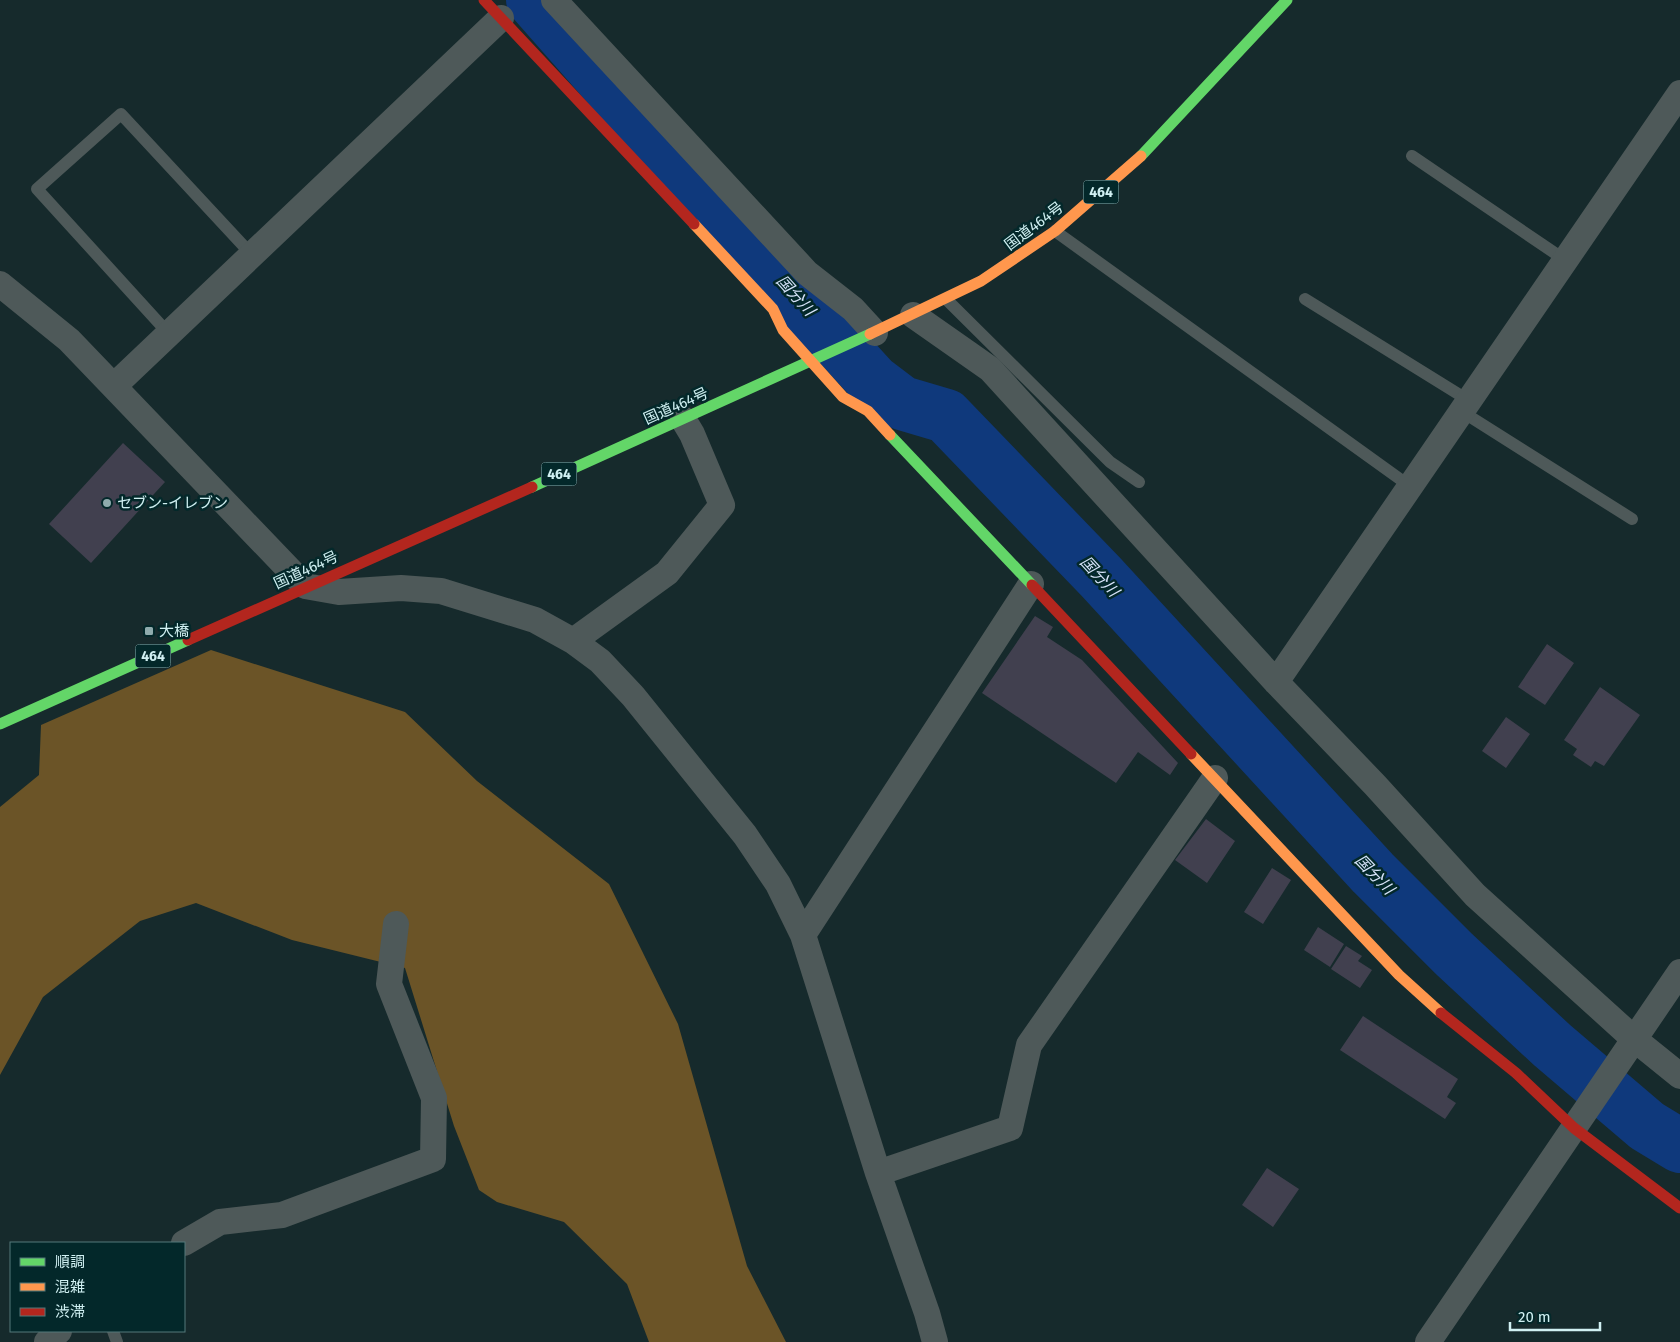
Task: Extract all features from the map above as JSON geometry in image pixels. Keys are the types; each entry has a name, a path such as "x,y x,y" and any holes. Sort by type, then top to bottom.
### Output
{"main road":[{"name":"国道464号","path":"0,724 254,612 305,586 812,362 946,300 981,281 1055,232 1113,183 1160,139 1287,0"},
{"path":"493,9 773,309 783,330 844,397 868,411 1399,975 1462,1032 1580,1120 1680,1208"}],"street":[{"path":"554,0 807,273 853,309 875,333"},
{"path":"115,385 252,255 493,9"},
{"path":"1276,682 1680,93"},
{"path":"0,284 69,340 115,385 305,586 339,592 401,588 441,591 535,620 573,641 600,661 633,696 716,797 778,884 803,935 878,1173 935,1342"},
{"path":"913,315 990,369 1276,682 1375,784 1475,895 1627,1048 1680,1076"},
{"path":"573,641 667,573 722,505 692,434 683,419"},
{"path":"803,935 1031,584"},
{"path":"878,1173 1010,1128 1029,1045 1215,778"},
{"path":"185,1242 220,1222 282,1215 433,1160 434,1098 389,984 396,924"},
{"path":"1428,1342 1680,972"},
{"path":"47,1342 58,1332"}],"lane":[{"path":"168,334 37,189 122,114 252,255"},
{"path":"1412,156 1565,260"},
{"path":"1055,232 1411,487"},
{"path":"1305,299 1632,519"},
{"path":"946,300 1110,462 1139,482"}],"shaded area":[{"path":"211,650 405,712 477,781 609,884 678,1024 747,1266 786,1342 649,1342 627,1284 564,1222 497,1202 479,1190 454,1126 405,968 292,940 196,903 140,921 43,997 0,1075 0,807 39,775 41,725"}],"building":[{"name":"セブン-イレブン","path":"123,443 165,482 91,563 49,524"},
{"path":"1035,616 1053,627 1047,637 1082,660 1178,763 1170,775 1138,752 1116,783 982,693"},
{"path":"1547,644 1574,663 1545,705 1518,687"},
{"path":"1600,687 1640,715 1604,766 1595,761 1591,767 1573,755 1577,749 1564,740"},
{"path":"1506,717 1530,734 1506,768 1482,751"},
{"path":"1206,819 1235,841 1207,883 1175,860"},
{"path":"1272,868 1291,880 1263,924 1244,912"},
{"path":"1318,927 1344,944 1330,967 1304,950"},
{"path":"1346,946 1362,956 1358,961 1372,970 1360,988 1331,969"},
{"path":"1363,1016 1458,1079 1447,1097 1456,1103 1445,1119 1340,1050"},
{"path":"1267,1168 1299,1189 1273,1227 1242,1205"}],"waterway":[{"name":"国分川","path":"533,0 754,251 873,381 902,403 946,416 1101,577 1373,873 1454,954 1552,1045 1647,1126 1680,1146"}],"traffic: fast":[{"path":"1141,156 1287,0"},
{"path":"532,487 870,334"},
{"path":"890,435 1032,585"},
{"path":"0,724 188,640"}],"traffic: slow":[{"path":"870,334 981,281 1055,231 1141,156"},
{"path":"694,224 773,309 783,330 843,397 868,411 890,435"},
{"path":"1191,754 1399,975 1441,1013"}],"traffic: jam":[{"path":"484,0 694,224"},
{"path":"188,640 532,487"},
{"path":"1032,585 1191,754"},
{"path":"1441,1013 1516,1073 1574,1128 1680,1208"}],"place":[{"name":"セブン-イレブン","path":"107,503"},
{"name":"大橋","path":"149,631"}]}
